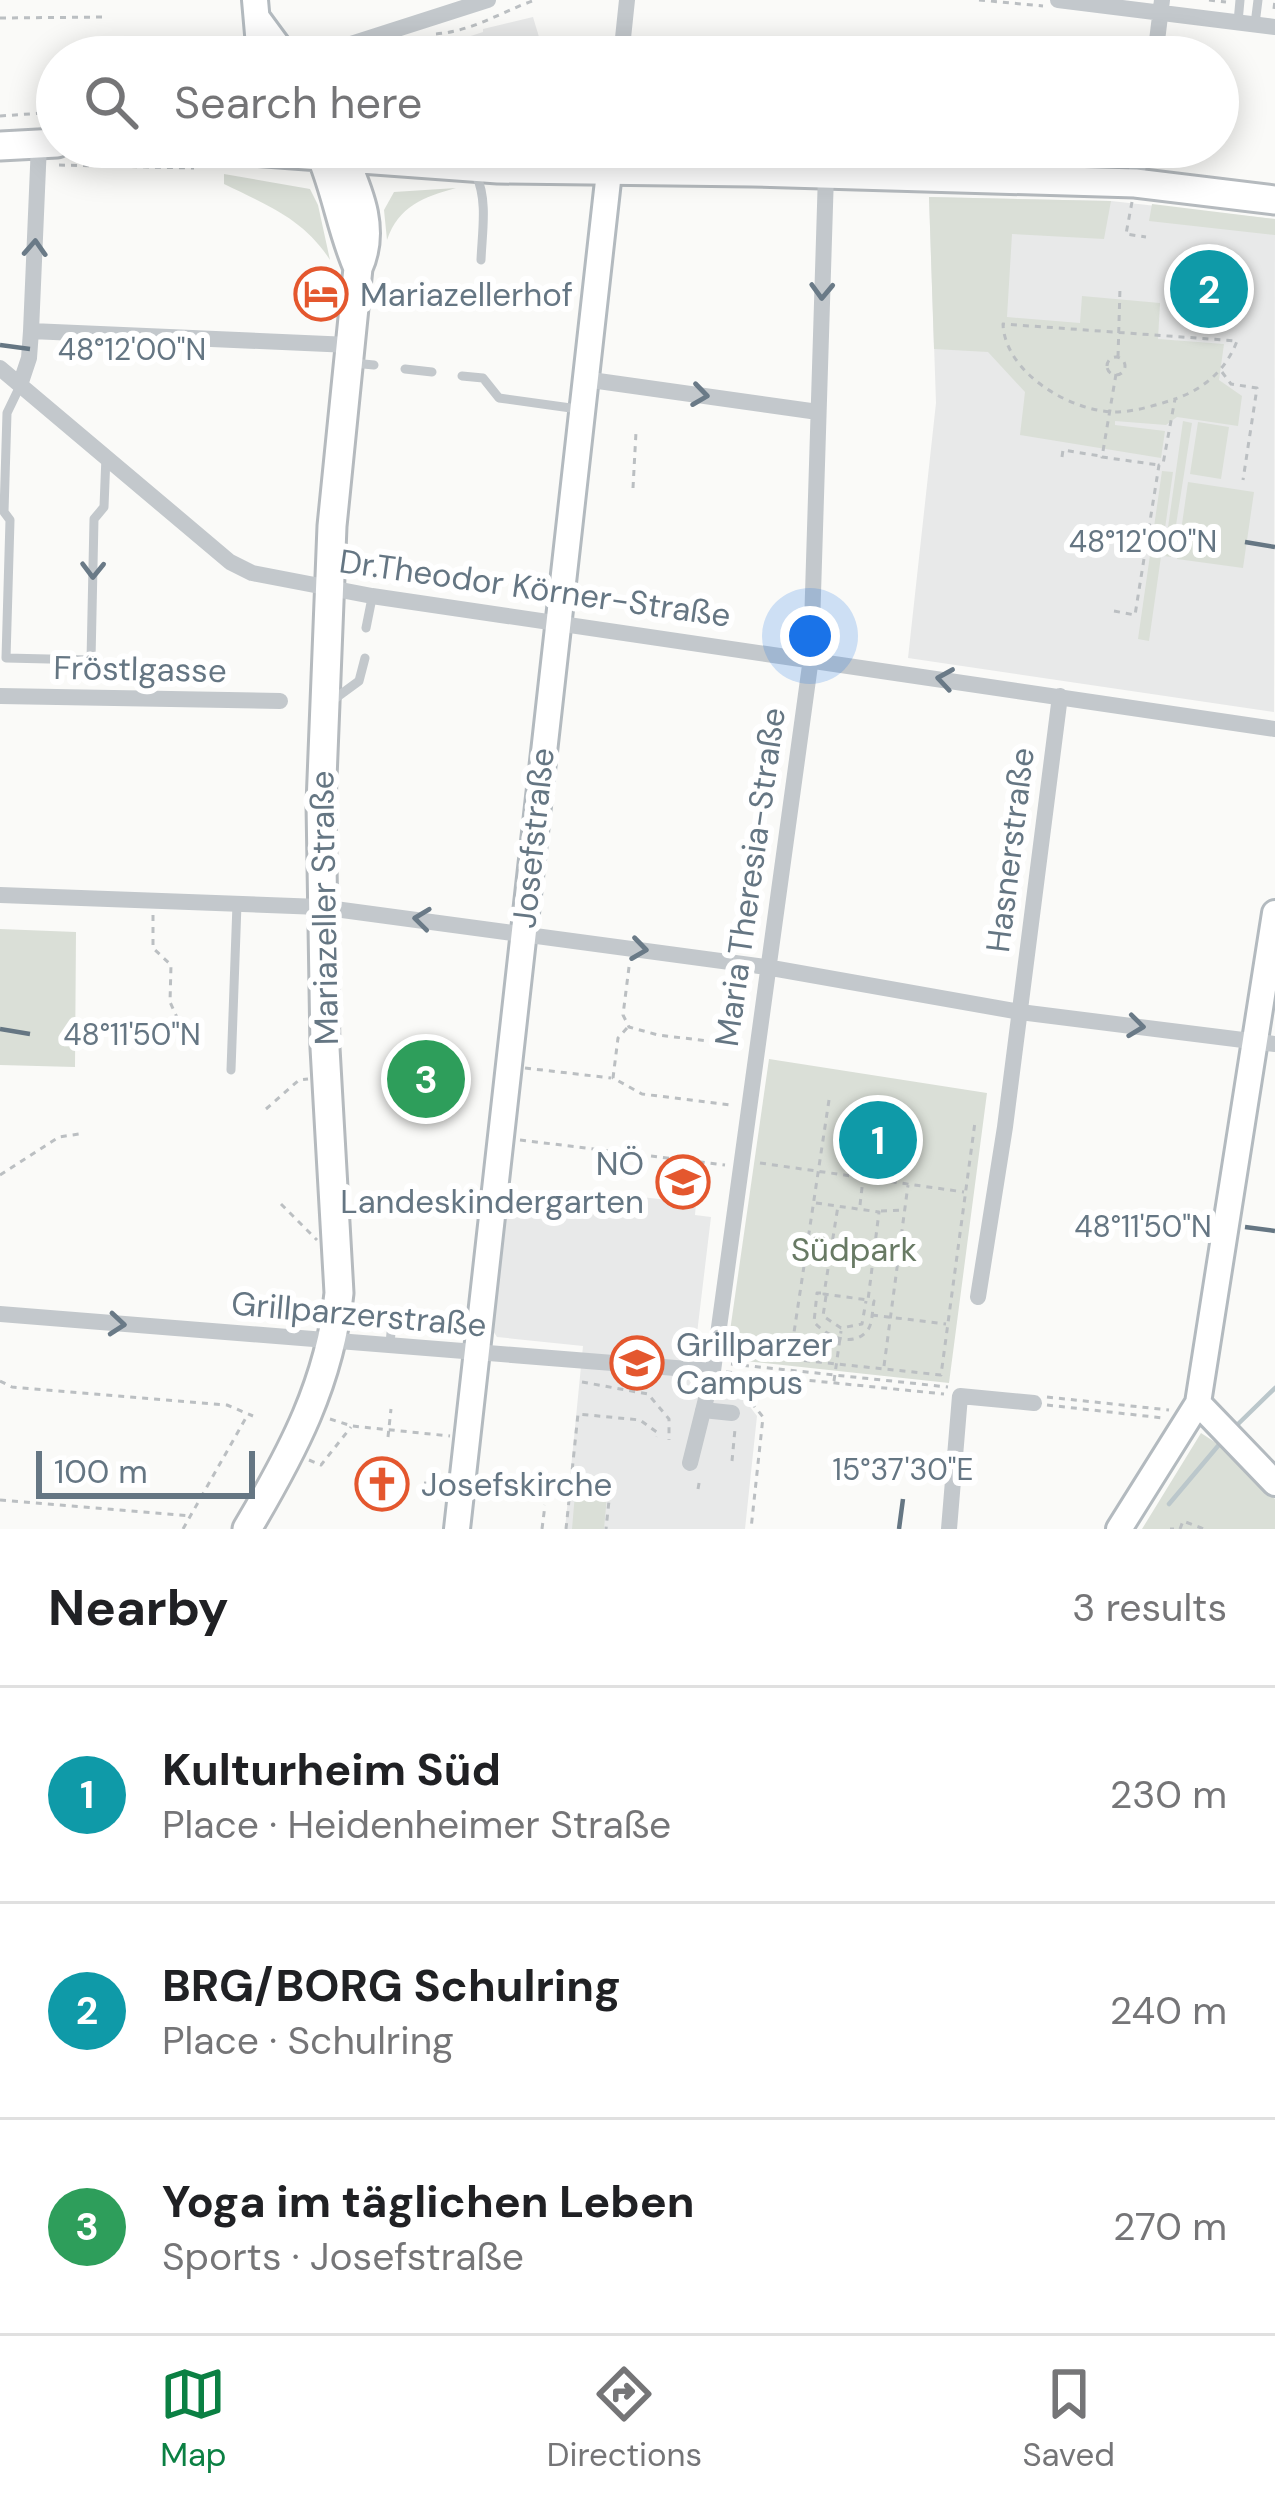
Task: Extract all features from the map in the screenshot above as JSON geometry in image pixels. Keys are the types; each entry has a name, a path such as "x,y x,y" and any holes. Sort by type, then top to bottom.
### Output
{"main road":[{"path":"0,146 36,149"},
{"name":"Mariazeller Straße","path":"247,1529 311,1413 333,1340 338,1293 320,907 323,706 328,588 358,268 366,250 365,221 338,168"},
{"path":"718,168 1136,183 1275,200"}],"street":[{"path":"372,36 488,0"},
{"path":"623,36 627,0"},
{"path":"1058,0 1161,6 1275,27"},
{"path":"1157,36 1161,6"},
{"path":"257,9 273,36"},
{"path":"20,385 29,358 44,168"},
{"name":"Josefstraße","path":"457,1529 608,168"},
{"path":"1136,183 1138,168"},
{"name":"Maria Theresia-Straße","path":"691,1463 703,1410 720,1372 750,1165 748,1107 811,658 826,174"},
{"path":"31,331 352,355"},
{"name":"Dr.Theodor Körner-Straße","path":"0,368 240,568 372,596 1275,730"},
{"path":"584,379 818,412"},
{"name":"Fröstlgasse","path":"0,696 280,701"},
{"name":"Hasnerstraße","path":"978,1297 1060,696"},
{"path":"0,895 320,907 766,967 1020,1012 1266,1042"},
{"path":"1119,1529 1192,1412 1266,1042 1275,913"},
{"name":"Grillparzerstraße","path":"0,1314 333,1340 428,1353 720,1372"},
{"path":"949,1529 960,1396 1034,1403"},
{"path":"703,1410 732,1413"},
{"path":"1192,1412 1221,1424 1275,1483"}],"lane":[{"path":"1240,0 1246,23"},
{"path":"1246,23 1258,0"},
{"path":"472,168 482,187 481,260"},
{"path":"405,369 432,372"},
{"path":"462,376 483,378 500,398 581,410"},
{"path":"0,670 6,658 10,520 4,512 7,413 20,385"},
{"path":"6,658 91,660 94,518 104,507 106,456"},
{"path":"366,628 372,596"},
{"path":"323,706 359,682 364,658"},
{"path":"231,1070 237,904"},
{"path":"382,1346 387,1322"}],"path":[{"path":"1274,9 1275,0"},
{"path":"0,18 107,17"},
{"path":"0,116 36,113"},
{"path":"1125,241 1136,183"},
{"path":"1126,234 1146,237"},
{"path":"1102,457 1116,374 1125,365 1118,357 1120,288"},
{"path":"1003,324 1237,341 1220,370 1193,393 1138,409 1109,411 1062,397 1040,384 1009,350 1003,324"},
{"path":"1116,374 1107,365 1118,357"},
{"path":"1220,370 1231,384 1257,388 1243,480"},
{"path":"1062,458 1063,450 1163,464 1175,399"},
{"path":"633,488 636,432"},
{"path":"1114,611 1135,615 1159,465"},
{"path":"154,901 153,948 170,965 170,1002 180,1024 179,1037"},
{"path":"631,947 623,1015 629,1027 756,1047"},
{"path":"613,1078 618,1038 629,1027"},
{"path":"508,1066 613,1078 642,1094 748,1107"},
{"path":"266,1109 299,1080 326,1078"},
{"path":"829,1100 814,1203 807,1306 790,1359 941,1375 975,1122"},
{"path":"0,1175 58,1137 80,1134"},
{"path":"500,1138 966,1192"},
{"path":"860,1209 863,1178"},
{"path":"884,1369 908,1184"},
{"path":"814,1203 879,1212"},
{"path":"280,1204 314,1239 337,1243"},
{"path":"838,1206 823,1316 841,1328 862,1324 879,1212 884,1208 905,1210"},
{"path":"817,1293 874,1301 870,1325 862,1336 840,1338 814,1322 807,1306 817,1293"},
{"path":"872,1315 948,1324"},
{"path":"364,1320 387,1322"},
{"path":"834,1383 841,1328"},
{"path":"720,1372 960,1396"},
{"path":"720,1372 763,1417 751,1529"},
{"path":"0,1382 12,1387 226,1405 250,1415 182,1529"},
{"path":"582,1382 648,1394 669,1419 669,1437 679,1436"},
{"path":"1034,1403 1192,1412"},
{"path":"388,1437 391,1409"},
{"path":"311,1413 352,1426 466,1438"},
{"path":"732,1413 737,1414 732,1461"},
{"path":"566,1529 578,1414 640,1420 658,1433 657,1438"},
{"path":"290,1452 321,1465 352,1426"},
{"path":"572,1478 611,1482 606,1529"},
{"path":"0,1500 190,1516"},
{"path":"542,1529 545,1505"},
{"path":"1174,1529 1183,1520 1204,1529"}],"shaded area":[{"path":"533,17 539,36 471,36"},
{"path":"929,197 1111,201 1275,219 1274,712 908,658 936,403"},
{"name":"Grillparzer Campus","path":"508,1194 639,1208 641,1197 696,1203 695,1215 711,1217 692,1375 728,1378 757,1416 745,1529 565,1529 583,1346 497,1337 493,1331"}],"green space":[{"path":"224,174 310,189 330,260 296,223 224,184"},
{"path":"456,188 414,205 398,219 387,240 384,210 394,192"},
{"path":"929,197 1111,201 1104,239 1012,234 1007,317 1080,323 1082,296 1160,303 1158,339 1224,344 1219,380 1242,396 1238,426 1177,417 1166,425 1115,421 1115,425 1165,431 1161,458 1020,435 1025,392 988,352 934,349"},
{"path":"1152,204 1275,219 1275,235 1149,221"},
{"path":"1183,421 1192,423 1171,557 1164,556"},
{"path":"1198,422 1229,427 1221,479 1190,474"},
{"path":"1162,471 1173,472 1149,641 1138,639"},
{"path":"1188,482 1254,492 1243,568 1177,559"},
{"path":"0,929 76,932 75,1067 0,1065"},
{"name":"Südpark","path":"769,1059 987,1093 949,1383 726,1359"},
{"path":"1201,1433 1233,1454 1275,1499 1275,1529 1142,1529"},
{"path":"576,1482 608,1485 604,1529 572,1529"}],"waterway":[{"path":"1235,1427 1275,1388"},
{"path":"1169,1504 1223,1440"}],"place":[{"name":"BRG/BORG Schulring","path":"1209,289"},
{"name":"Mariazellerhof","path":"321,294"},
{"name":"Yoga im täglichen Leben","path":"426,1079"},
{"name":"Kulturheim Süd","path":"878,1140"},
{"name":"NÖ Landeskindergarten","path":"683,1182"},
{"name":"Grillparzer Campus","path":"637,1363"},
{"name":"Josefskirche","path":"382,1484"}]}
